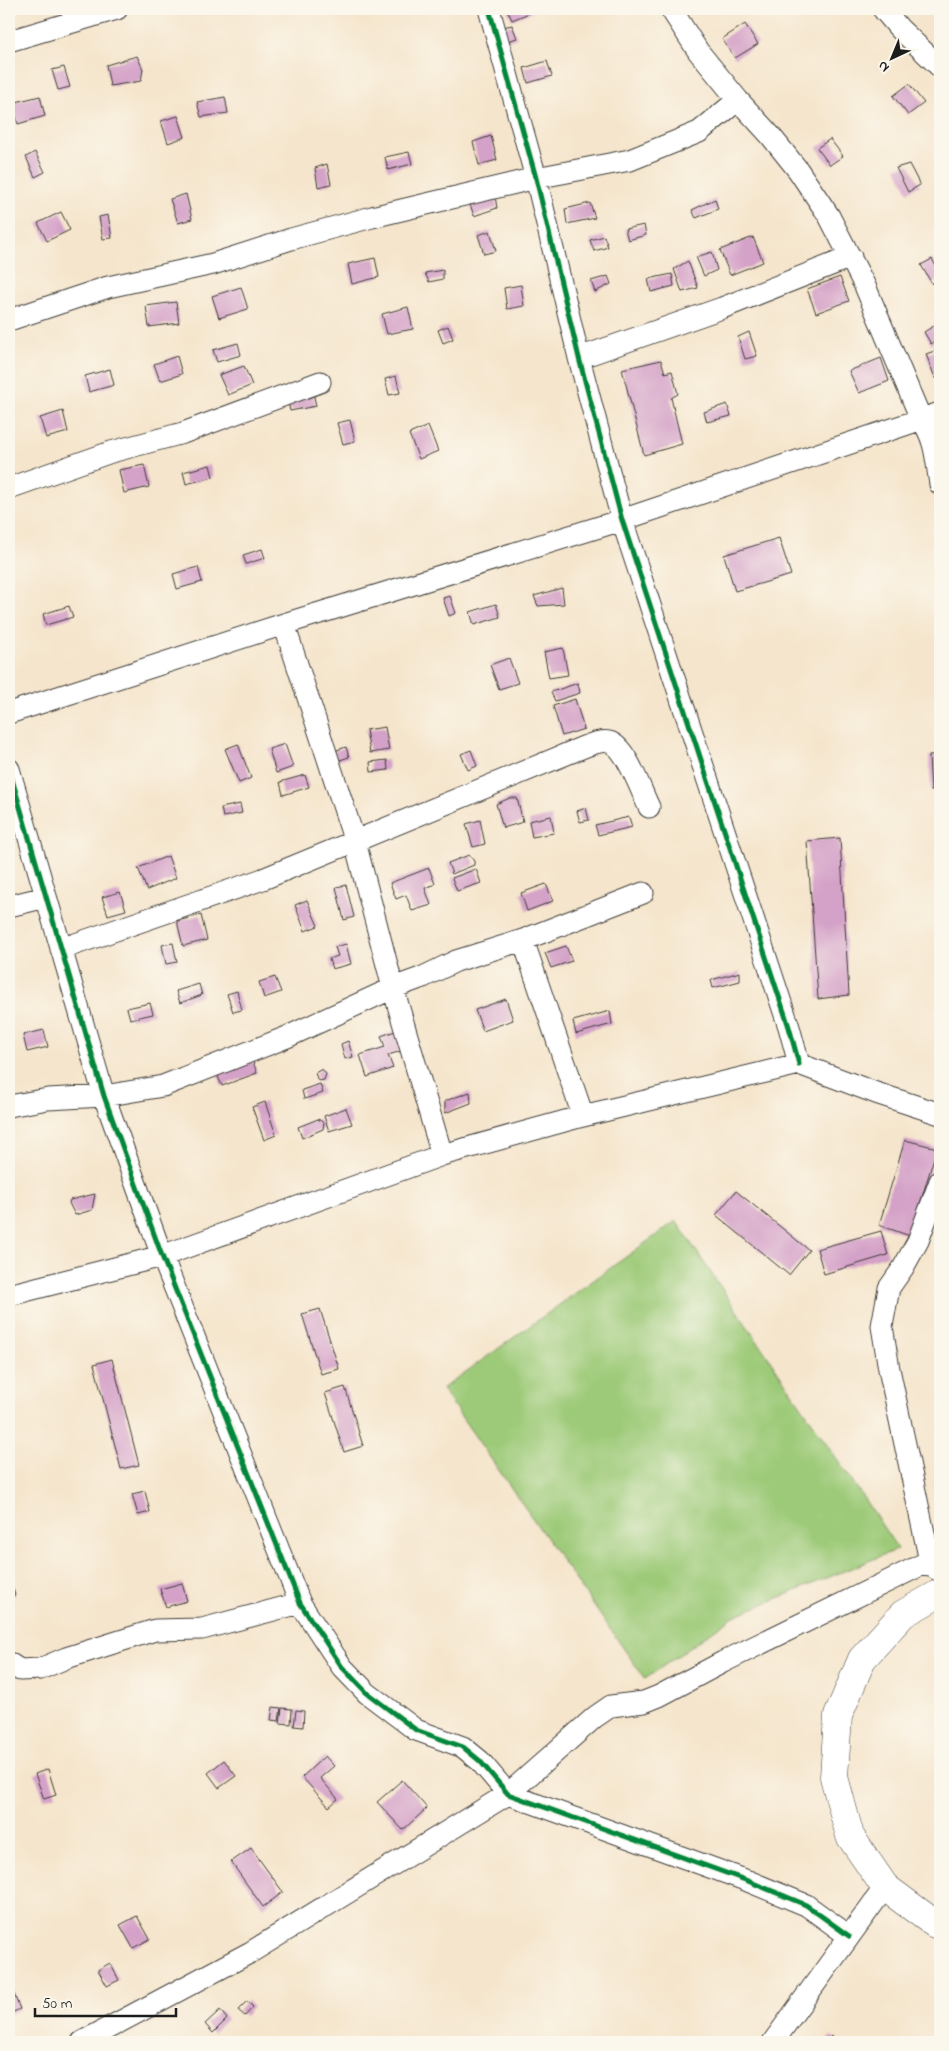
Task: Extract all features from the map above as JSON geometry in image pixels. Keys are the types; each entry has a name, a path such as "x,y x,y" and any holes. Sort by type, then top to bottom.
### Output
{"street":[{"path":"9,41 117,9"},
{"path":"489,9 536,178 579,358 622,520 783,1008 799,1064"},
{"path":"671,9 698,50 798,170 829,216 931,416 927,426 936,447 940,484"},
{"path":"883,9 899,28 940,67"},
{"path":"9,320 108,288 213,264 291,239 372,217 536,178 630,160 699,132 738,100"},
{"path":"579,358 722,308 851,257"},
{"path":"9,488 111,452 183,433 320,382"},
{"path":"9,713 284,624 622,520 931,416"},
{"path":"284,624 355,842 393,988 442,1155"},
{"path":"61,949 263,879 586,746 608,741 617,746 624,754 649,807"},
{"path":"9,769 104,1096 162,1256 300,1603 342,1667 367,1693 416,1730 462,1748 480,1761 508,1794 748,1881 806,1905 849,1936"},
{"path":"9,1106 48,1099 104,1096 163,1086 287,1037 456,961 523,940 643,893"},
{"path":"9,906 46,897"},
{"path":"523,940 583,1116"},
{"path":"9,1295 162,1256 442,1155 583,1116 799,1064 876,1093 940,1114"},
{"path":"82,2042 251,1952 508,1794 595,1717 611,1706 644,1702 659,1696 723,1662 921,1565 936,1568 889,1369 882,1326 890,1288 918,1240 940,1181"},
{"path":"940,1593 903,1614 862,1660 838,1716 834,1777 850,1836 885,1886 935,1924 940,1925"},
{"path":"9,1663 20,1670 40,1669 66,1658 155,1630 202,1629 300,1603"},
{"path":"773,2042 885,1886"}],"green space":[{"path":"676,1221 898,1549 734,1616 645,1679 442,1389"}],"building":[{"path":"507,9 533,9 534,11 512,20"},
{"path":"745,24 758,44 735,58 722,39"},
{"path":"512,25 517,38 508,41 503,27"},
{"path":"137,56 143,69 141,81 110,86 106,65"},
{"path":"547,61 552,76 528,83 524,68"},
{"path":"64,67 70,87 58,90 52,70"},
{"path":"909,84 924,103 908,115 893,96"},
{"path":"40,96 45,116 18,124 12,103"},
{"path":"225,97 228,113 201,117 197,102"},
{"path":"178,116 185,137 168,143 161,121"},
{"path":"491,136 497,160 479,165 473,142"},
{"path":"830,139 843,156 830,165 817,148"},
{"path":"35,152 45,172 35,177 26,157"},
{"path":"409,152 412,164 388,170 385,157"},
{"path":"327,164 331,184 318,187 315,168"},
{"path":"909,164 920,185 908,192 896,168"},
{"path":"9,168 16,186 9,189"},
{"path":"186,194 192,219 178,223 170,199"},
{"path":"495,196 497,208 474,216 470,204"},
{"path":"715,199 718,209 696,218 692,210"},
{"path":"590,203 595,218 567,224 565,209"},
{"path":"61,212 70,230 47,241 38,223"},
{"path":"108,215 112,238 103,239 99,217"},
{"path":"644,225 646,235 628,240 625,229"},
{"path":"490,231 496,251 484,254 478,235"},
{"path":"604,236 608,247 594,251 590,240"},
{"path":"753,237 763,262 730,275 720,250"},
{"path":"712,252 717,270 704,276 696,257"},
{"path":"375,258 379,277 352,284 348,264"},
{"path":"932,259 940,273 940,280 932,284 921,265"},
{"path":"688,261 698,288 682,292 674,269"},
{"path":"443,270 443,279 429,282 425,273"},
{"path":"672,274 674,286 651,292 648,279"},
{"path":"608,276 611,284 595,292 591,281"},
{"path":"840,277 849,301 816,313 807,289"},
{"path":"521,285 524,306 507,309 504,288"},
{"path":"241,287 248,309 219,318 212,296"},
{"path":"176,302 179,323 149,327 146,306"},
{"path":"408,307 413,329 387,334 382,314"},
{"path":"940,322 940,338 931,344 924,332"},
{"path":"448,326 453,339 443,343 438,330"},
{"path":"749,332 757,356 745,359 738,337"},
{"path":"238,343 241,355 217,362 213,350"},
{"path":"940,349 940,376 935,378 926,354"},
{"path":"177,356 182,374 160,381 154,364"},
{"path":"881,358 889,381 859,393 849,371"},
{"path":"661,360 665,373 672,371 678,394 671,398 682,444 644,455 622,369"},
{"path":"244,366 252,385 228,395 219,375"},
{"path":"110,369 114,385 89,392 85,376"},
{"path":"396,376 400,393 389,395 385,379"},
{"path":"313,392 316,406 290,411 287,397"},
{"path":"727,404 731,416 707,422 704,412"},
{"path":"63,411 68,432 46,438 40,418"},
{"path":"350,420 355,441 343,444 337,423"},
{"path":"428,426 438,451 419,459 409,434"},
{"path":"144,465 149,487 124,493 119,470"},
{"path":"210,465 213,477 186,484 183,472"},
{"path":"779,538 791,575 735,591 724,555"},
{"path":"262,549 265,558 246,564 243,555"},
{"path":"198,567 202,582 177,589 173,574"},
{"path":"562,588 564,604 538,606 534,596"},
{"path":"450,596 456,613 449,616 443,598"},
{"path":"496,604 500,617 474,625 470,612"},
{"path":"69,606 73,617 46,625 43,614"},
{"path":"563,648 568,675 549,678 544,652"},
{"path":"509,658 518,683 499,689 490,665"},
{"path":"578,683 580,693 555,701 551,692"},
{"path":"575,699 584,729 562,736 553,706"},
{"path":"385,727 389,750 370,753 366,730"},
{"path":"238,744 251,778 239,783 225,749"},
{"path":"285,744 293,767 276,773 269,749"},
{"path":"346,747 349,757 331,763 328,753"},
{"path":"471,750 477,766 468,770 461,754"},
{"path":"940,755 940,790 931,791 929,756"},
{"path":"387,760 388,770 371,772 370,762"},
{"path":"305,775 309,787 283,795 280,782"},
{"path":"510,798 517,798 523,822 503,828 496,804"},
{"path":"240,804 242,813 223,817 221,808"},
{"path":"586,808 589,820 580,822 577,811"},
{"path":"551,816 554,833 532,837 529,821"},
{"path":"629,817 632,827 598,835 595,825"},
{"path":"480,820 485,844 473,847 466,824"},
{"path":"840,838 849,995 818,999 807,841"},
{"path":"469,855 474,861 474,865 452,874 448,863"},
{"path":"168,856 176,878 147,890 138,868"},
{"path":"429,868 435,884 425,888 431,905 412,911 406,895 396,899 390,883"},
{"path":"476,869 481,883 457,891 452,878"},
{"path":"546,884 553,901 527,911 521,893"},
{"path":"346,885 354,917 344,920 336,887"},
{"path":"120,892 126,910 108,915 102,897"},
{"path":"307,900 318,926 305,931 295,905"},
{"path":"201,915 207,940 183,946 177,921"},
{"path":"173,943 177,962 166,964 162,945"},
{"path":"346,944 351,964 332,969 329,959 338,956 335,947"},
{"path":"566,946 572,961 551,968 545,953"},
{"path":"740,972 740,981 713,988 711,980"},
{"path":"275,977 281,992 264,998 259,982"},
{"path":"199,984 202,995 180,1003 176,991"},
{"path":"237,991 242,1010 233,1012 227,994"},
{"path":"506,999 513,1020 483,1031 475,1010"},
{"path":"150,1003 153,1014 130,1019 127,1008"},
{"path":"610,1011 612,1024 576,1034 573,1021"},
{"path":"44,1030 48,1047 27,1052 23,1035"},
{"path":"398,1030 405,1050 388,1055 393,1068 367,1077 360,1055 385,1047 381,1036"},
{"path":"348,1041 353,1057 345,1059 341,1044"},
{"path":"251,1056 257,1073 222,1086 215,1069"},
{"path":"322,1069 326,1074 324,1080 318,1081 315,1073"},
{"path":"9,1075 13,1089 9,1090"},
{"path":"320,1084 323,1093 304,1099 302,1090"},
{"path":"470,1092 471,1103 445,1113 445,1101"},
{"path":"265,1102 276,1135 264,1140 252,1107"},
{"path":"346,1108 352,1124 329,1131 324,1116"},
{"path":"318,1119 324,1123 323,1129 302,1138 298,1127"},
{"path":"905,1140 937,1148 910,1236 879,1225"},
{"path":"736,1191 809,1250 789,1275 716,1215"},
{"path":"95,1194 92,1210 75,1215 69,1203 70,1200"},
{"path":"881,1231 888,1255 824,1274 817,1249"},
{"path":"320,1309 339,1369 321,1374 302,1314"},
{"path":"112,1359 139,1465 121,1469 94,1364"},
{"path":"345,1387 363,1446 344,1452 325,1393"},
{"path":"145,1491 150,1512 138,1515 132,1494"},
{"path":"9,1577 15,1595 9,1597"},
{"path":"182,1583 187,1601 166,1607 160,1589"},
{"path":"273,1707 281,1708 279,1721 271,1720"},
{"path":"282,1708 292,1709 291,1724 280,1723"},
{"path":"296,1710 304,1711 303,1727 294,1726"},
{"path":"325,1756 334,1766 320,1778 338,1799 329,1807 302,1777"},
{"path":"224,1760 236,1776 219,1788 208,1773"},
{"path":"48,1769 56,1795 44,1799 35,1774"},
{"path":"402,1780 427,1808 403,1830 377,1802"},
{"path":"251,1848 283,1892 263,1907 231,1862"},
{"path":"137,1916 150,1939 133,1948 120,1925"},
{"path":"110,1963 119,1980 107,1986 98,1970"},
{"path":"11,1987 20,2009 9,2014 9,1988"},
{"path":"247,2001 253,2007 245,2016 238,2010"},
{"path":"220,2010 227,2019 213,2033 205,2024"},
{"path":"831,2036 842,2042 827,2042"}],"cycle path":[{"path":"489,9 536,178 579,358 622,520 789,1027 799,1064"},
{"path":"9,769 104,1096 162,1256 300,1603 342,1667 367,1693 416,1730 463,1747 480,1761 508,1794 748,1881 806,1905 849,1936"}]}
